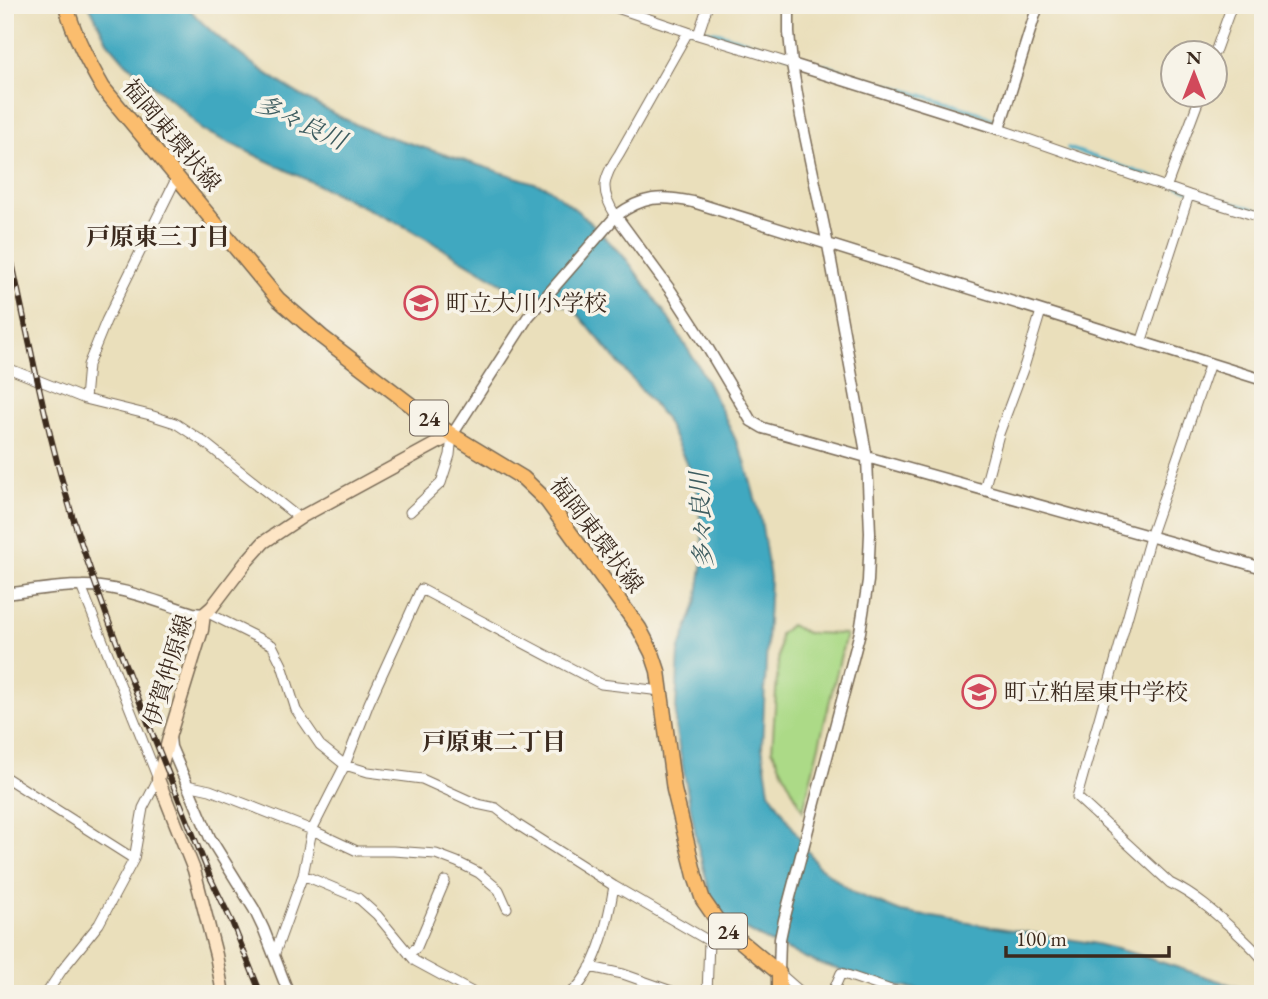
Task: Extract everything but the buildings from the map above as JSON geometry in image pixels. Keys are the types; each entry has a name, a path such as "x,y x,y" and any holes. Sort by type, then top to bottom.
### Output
{"main road":[{"name":"福岡東環状線","path":"66,5 88,61 103,88 290,312 452,435 523,478 547,501 639,628 652,653 659,671 674,790 703,901 719,923 779,973"},
{"name":"伊賀仲原線","path":"158,779 205,613 247,561 264,542 299,518 452,435"},
{"path":"158,779 194,870 223,994"},
{"path":"779,973 779,994"}],"street":[{"path":"608,5 1263,218"},
{"path":"708,5 693,34 609,169 604,187 612,220 671,291 751,421 762,428 1263,568"},
{"path":"789,5 792,64 801,117 828,245 867,458 870,533 865,605 784,920 779,950 779,973 803,994"},
{"path":"999,130 1038,5"},
{"path":"1220,38 1232,5"},
{"path":"1250,5 1263,11"},
{"path":"1166,188 1196,108"},
{"path":"85,399 88,365 106,321 177,177"},
{"path":"1140,343 1189,195"},
{"path":"410,512 441,482 450,455 452,435 528,317 612,220 632,204 650,199 693,202 1263,380"},
{"path":"984,490 999,434 1041,311"},
{"path":"1210,363 1150,537 1077,797 1170,883 1215,913 1263,960"},
{"path":"5,367 85,399 175,423 204,442 299,518"},
{"path":"46,994 99,924 134,859 143,808 158,779 82,586"},
{"path":"5,594 82,586 124,591 193,613 205,613 272,645 282,665 296,710 320,746 345,765 368,772 422,779 477,804 496,808 614,886 709,941"},
{"path":"274,956 303,875 312,830 345,765 369,703 421,589 601,684 661,691"},
{"path":"170,734 172,747 210,838 254,909 289,994"},
{"path":"5,777 134,859"},
{"path":"187,785 210,790 358,851 436,855 457,862 479,873 499,890 508,908"},
{"path":"303,875 358,898 377,915 415,961 476,994"},
{"path":"410,954 417,947 445,881"},
{"path":"569,994 578,988 590,967 607,923 614,886"},
{"path":"707,994 709,941 719,923"},
{"path":"590,967 623,974 680,994"},
{"path":"832,994 841,973 908,994"}],"green space":[{"path":"790,625 807,633 846,634 803,811 772,750 780,634"}],"water":[{"name":"多々良川","path":"89,5 187,5 205,25 252,63 308,100 348,121 368,130 547,187 585,217 627,260 699,367 744,458 761,520 770,578 762,747 769,791 817,865 854,893 901,912 1092,943 1136,954 1259,994 954,994 894,986 817,963 765,940 725,918 710,893 698,847 675,726 679,651 697,601 704,554 697,490 664,417 572,307 522,295 406,227 202,130 184,111 126,63 107,41"}],"waterway":[{"path":"689,28 719,33 980,113 999,123"},
{"path":"1068,148 1172,184 1263,211"}],"railway":[{"path":"5,230 53,445 87,561 156,743 261,994"}],"place":[{"name":"町立大川小学校","path":"421,303"},
{"name":"町立粕屋東中学校","path":"979,692"}],"district":[{"name":"戸原東三丁目","path":"158,236"},
{"name":"戸原東二丁目","path":"494,741"}]}
